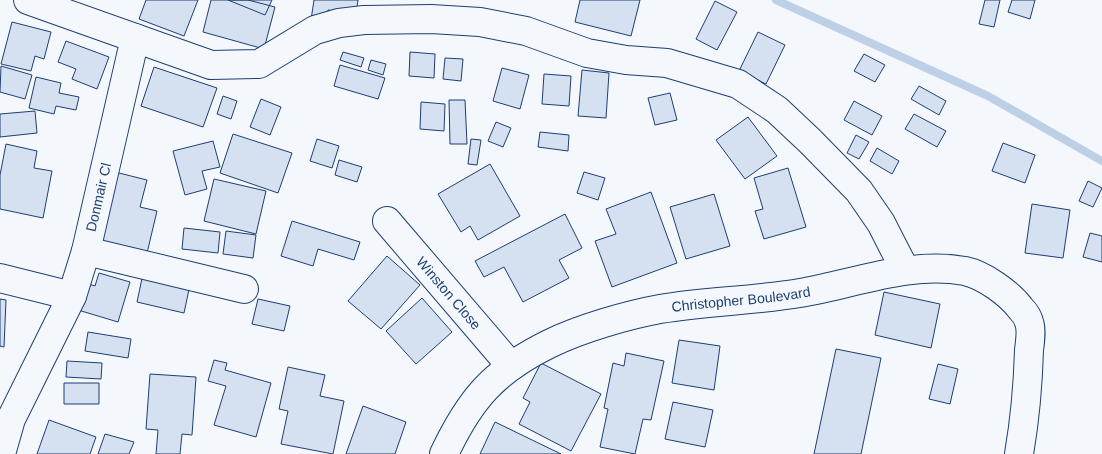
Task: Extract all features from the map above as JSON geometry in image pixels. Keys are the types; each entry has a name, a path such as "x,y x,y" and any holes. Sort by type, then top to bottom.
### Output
{"street":[{"path":"28,0 211,65 259,64 315,30 339,23 364,20 431,19 480,22 526,32 587,52 626,60 667,63 738,84 777,110 810,140 859,191 881,223 904,270"},
{"name":"Donmair Cl","path":"1,454 11,418 72,296 86,251 134,38"},
{"name":"Winston Close","path":"387,221 511,366"},
{"path":"86,251 244,289"},
{"name":"Christopher Boulevard","path":"444,454 464,414 488,384 511,366 550,343 601,324 659,309 800,293 904,270 943,269 968,272 989,281 1007,294 1022,309 1030,324 1026,414 1019,454"},
{"path":"0,278 72,296"}],"building":[{"path":"146,0 198,0 184,36 139,19"},
{"path":"211,0 248,0 275,7 264,49 203,32"},
{"path":"228,0 272,0 265,15"},
{"path":"314,0 358,0 356,15 328,10 326,22 311,20"},
{"path":"580,0 640,0 631,36 575,22"},
{"path":"985,0 1000,0 994,27 979,24"},
{"path":"1012,0 1035,0 1030,19 1008,12"},
{"path":"715,1 737,12 717,50 696,39"},
{"path":"12,22 51,32 44,59 35,56 31,71 1,64"},
{"path":"758,32 785,45 766,84 739,71"},
{"path":"66,41 109,57 97,89 72,79 76,69 58,62"},
{"path":"343,52 364,58 361,67 340,60"},
{"path":"410,52 435,54 434,78 409,76"},
{"path":"864,54 885,65 875,82 854,71"},
{"path":"445,58 463,59 461,81 443,79"},
{"path":"371,60 386,64 383,75 368,70"},
{"path":"340,65 385,78 378,99 334,86"},
{"path":"1,66 32,75 25,99 0,92"},
{"path":"154,67 217,88 203,127 141,106"},
{"path":"502,68 529,75 520,109 493,101"},
{"path":"582,70 609,73 606,118 578,116"},
{"path":"544,74 571,76 569,106 542,104"},
{"path":"36,77 61,83 59,93 79,97 76,110 56,106 54,114 29,108"},
{"path":"919,86 946,101 939,115 911,99"},
{"path":"670,93 677,120 655,125 648,98"},
{"path":"223,96 237,101 231,119 217,114"},
{"path":"261,99 281,107 270,135 250,127"},
{"path":"449,100 465,100 467,144 450,144"},
{"path":"854,101 882,116 872,135 844,120"},
{"path":"421,102 445,104 444,131 420,129"},
{"path":"35,111 37,133 0,137 0,114"},
{"path":"914,114 946,131 937,147 905,129"},
{"path":"748,117 777,156 745,179 716,140"},
{"path":"496,122 511,128 503,147 488,141"},
{"path":"540,132 569,135 568,151 538,147"},
{"path":"233,134 292,153 278,193 220,173"},
{"path":"856,135 869,142 859,159 847,153"},
{"path":"317,139 339,146 332,168 310,161"},
{"path":"471,139 481,140 477,165 468,164"},
{"path":"213,141 220,167 202,171 207,189 185,195 173,151"},
{"path":"1003,143 1035,155 1025,183 992,171"},
{"path":"6,144 37,151 34,168 52,171 43,218 0,209 0,175"},
{"path":"877,148 899,161 892,174 870,161"},
{"path":"339,160 362,167 357,182 335,175"},
{"path":"490,164 520,216 478,240 470,226 461,232 438,194"},
{"path":"788,168 806,227 764,239 755,211 763,209 754,178"},
{"path":"115,172 147,180 140,207 157,211 147,253 99,241"},
{"path":"584,172 605,178 598,200 577,193"},
{"path":"214,179 266,191 256,234 204,221"},
{"path":"1088,181 1102,188 1093,207 1079,201"},
{"path":"651,192 677,263 612,287 595,241 616,234 606,209"},
{"path":"714,194 730,246 686,259 670,207"},
{"path":"1032,204 1070,210 1063,258 1025,253"},
{"path":"565,214 582,248 559,260 569,278 523,302 504,267 484,277 475,261"},
{"path":"292,221 360,242 354,260 318,249 313,266 281,256"},
{"path":"184,228 220,232 218,253 182,249"},
{"path":"226,231 256,235 253,258 223,254"},
{"path":"1090,233 1102,236 1102,262 1083,257"},
{"path":"387,256 420,285 381,329 348,301"},
{"path":"144,269 191,280 184,313 137,302"},
{"path":"99,273 130,282 118,322 78,310 86,283 95,286"},
{"path":"884,292 940,304 931,348 875,335"},
{"path":"422,298 452,332 416,364 386,331"},
{"path":"0,299 6,300 4,347 0,346"},
{"path":"258,299 290,306 284,331 252,324"},
{"path":"88,332 131,339 128,358 85,351"},
{"path":"679,340 720,346 714,390 672,383"},
{"path":"836,349 881,358 861,454 814,454"},
{"path":"626,353 664,361 651,420 643,419 635,454 600,447 608,409 604,408 613,363 624,366"},
{"path":"214,360 227,363 225,370 271,383 256,437 214,425 226,386 208,381"},
{"path":"67,361 102,363 101,379 66,377"},
{"path":"541,363 601,394 571,451 519,424 530,402 523,398"},
{"path":"938,364 958,369 950,404 929,399"},
{"path":"288,367 325,375 320,396 344,401 333,454 281,444 288,411 279,409"},
{"path":"150,374 196,377 192,435 182,434 180,454 156,454 158,430 146,429"},
{"path":"64,383 99,383 99,404 64,404"},
{"path":"673,402 713,410 705,447 665,439"},
{"path":"363,406 406,422 395,454 346,454"},
{"path":"49,420 96,437 90,454 37,454"},
{"path":"495,422 561,454 480,454"},
{"path":"105,434 134,442 129,454 98,454"}],"waterway":[{"path":"776,0 988,96 1102,161"}]}
